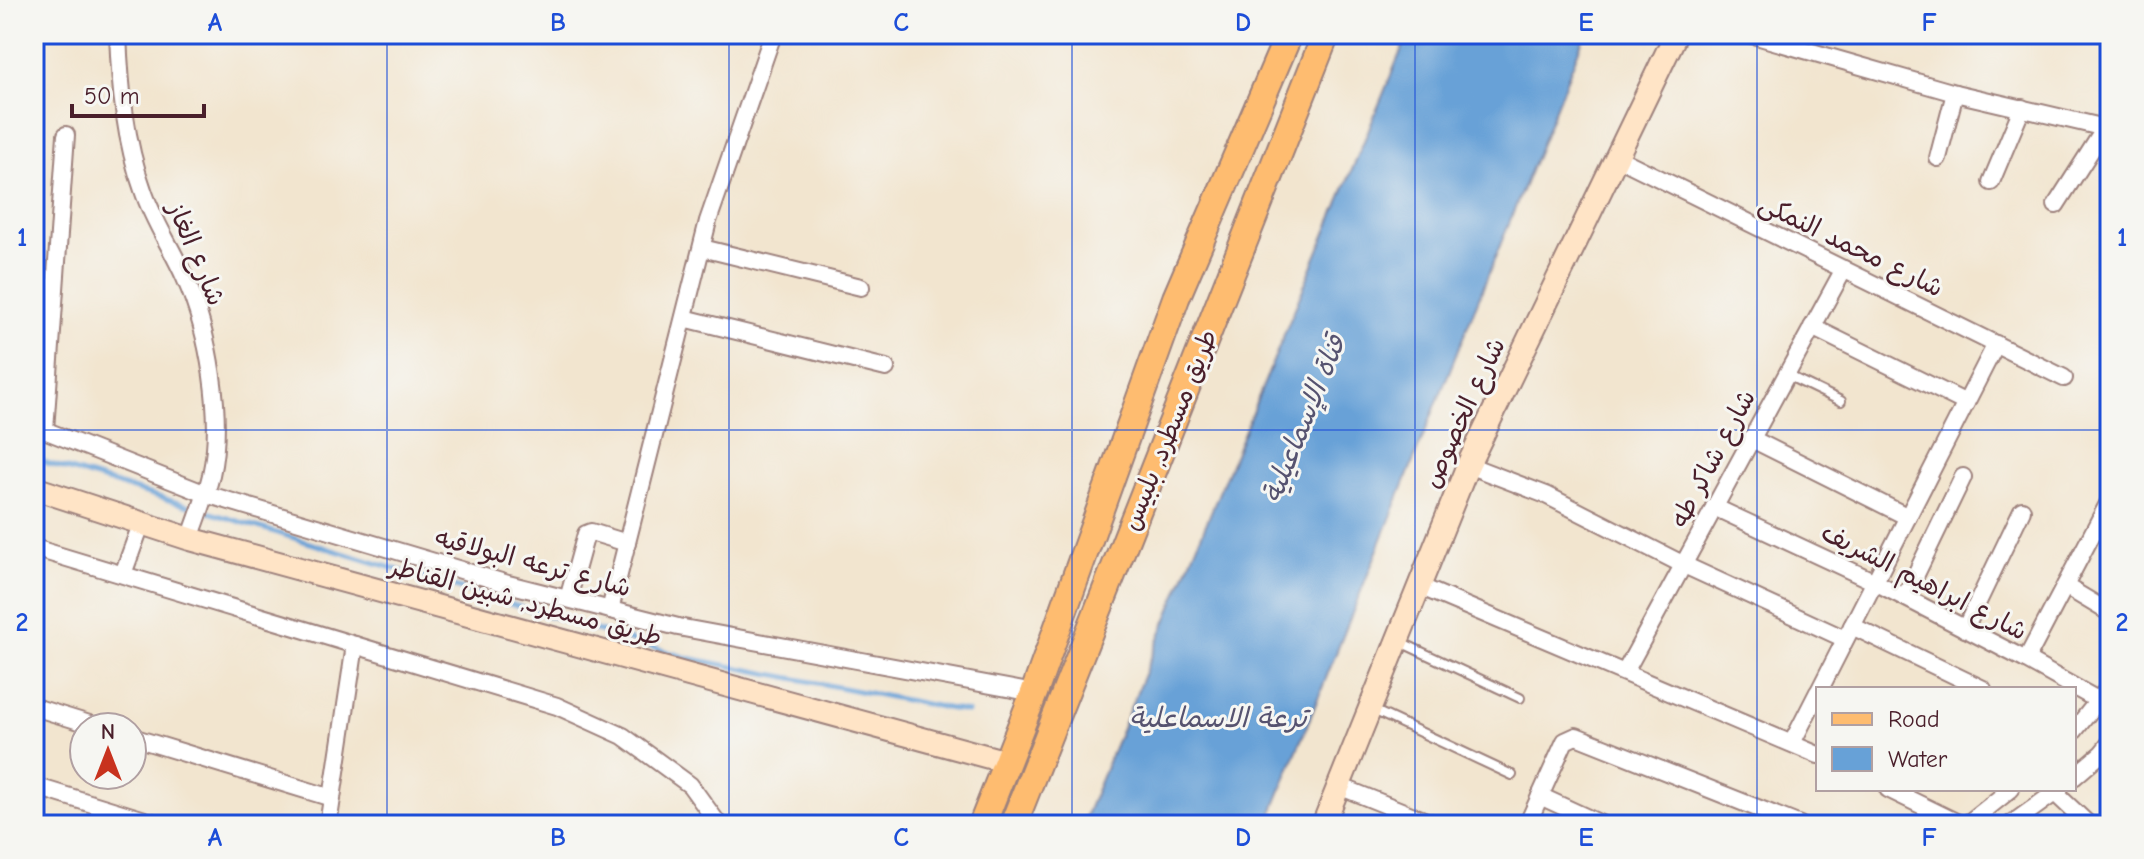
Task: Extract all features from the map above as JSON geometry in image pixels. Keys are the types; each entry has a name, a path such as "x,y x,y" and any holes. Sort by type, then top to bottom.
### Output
{"main road":[{"name":"طريق مسطرد, بلبيس","path":"982,825 1034,693 1176,298 1289,34"},
{"name":"طريق مسطرد, بلبيس","path":"1013,825 1326,34"},
{"name":"شارع الخصوص","path":"1323,825 1468,465 1676,34"},
{"name":"طريق مسطرد, شبين القناطر","path":"34,488 190,539 1007,762"}],"street":[{"name":"شارع الغاز","path":"118,34 127,132 134,164 144,194 185,279 197,312 208,356 216,410 212,474 190,539"},
{"path":"610,610 718,188 773,34"},
{"path":"1749,34 1955,93 2109,125 2056,205"},
{"path":"1938,158 1955,93"},
{"path":"1991,182 2022,108"},
{"path":"40,428 66,135"},
{"name":"شارع محمد النمكى","path":"1616,157 2064,378"},
{"path":"702,248 861,287"},
{"name":"شارع شاكر طه","path":"1625,672 1844,269"},
{"path":"684,318 886,368"},
{"path":"1812,327 1966,403"},
{"path":"1821,687 1996,344"},
{"name":"شارع ترعه البولاقيه","path":"40,428 206,494 508,584 678,627 1034,693"},
{"path":"1752,439 1908,517"},
{"path":"1468,465 1546,495 1684,565 1978,687"},
{"path":"1905,597 1963,477"},
{"path":"2026,660 2109,502"},
{"name":"شارع ابراهيم الشريف","path":"1714,507 1875,582 2074,687"},
{"path":"1965,629 2022,510"},
{"path":"123,574 142,522"},
{"path":"568,599 586,534 591,532 627,543"},
{"path":"34,548 557,706 623,736 690,785 719,825"},
{"path":"1419,586 1816,754"},
{"path":"2065,586 2110,613"},
{"path":"328,825 355,645"},
{"path":"2076,729 2105,704 2110,686"},
{"name":"شارع ابراهيم الشريف","path":"2076,688 2105,704"},
{"path":"1792,743 1816,696"},
{"path":"34,707 68,717"},
{"path":"1527,825 1565,741 1576,736 1800,825"},
{"path":"148,742 332,798"},
{"path":"2076,775 2107,751"},
{"path":"34,786 161,825"},
{"path":"1339,786 1436,825"},
{"path":"1893,791 1964,825 2008,791"},
{"path":"2010,825 2058,791 2089,825"},
{"path":"1540,796 1603,825"}],"lane":[{"path":"1786,375 1841,401"},
{"path":"1398,640 1520,698"},
{"path":"1370,709 1512,775"}],"water":[{"name":"ترعة الاسماعلية","path":"1408,34 1585,34 1267,825 1082,825"}],"waterway":[{"path":"34,459 688,658 967,712"}],"water label":[{"name":"قناة الإسماعيلية","path":"1304,419"}]}
